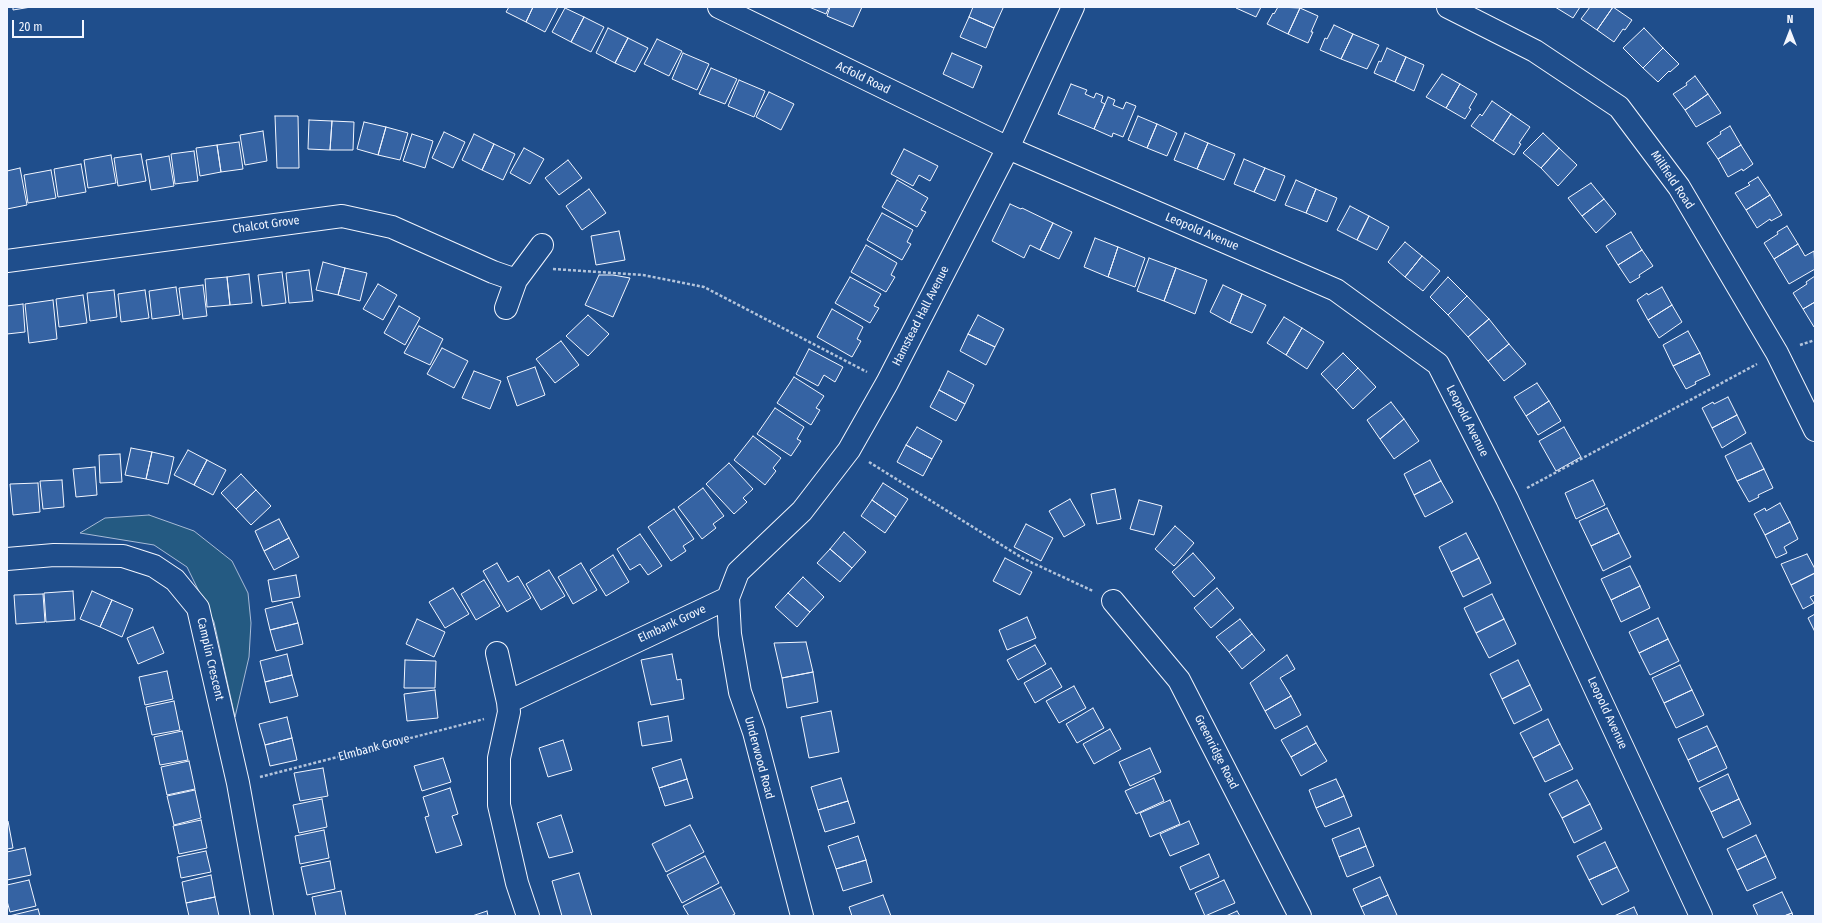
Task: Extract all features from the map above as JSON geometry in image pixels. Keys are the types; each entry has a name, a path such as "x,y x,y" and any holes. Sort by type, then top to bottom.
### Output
{"street":[{"name":"Acfold Road","path":"719,7 1008,148"},
{"name":"Hamstead Hall Avenue","path":"728,598 738,572 802,511 850,450 887,383 1008,148 1073,7"},
{"name":"Millfield Road","path":"1448,7 1535,51 1619,107 1679,187 1777,353 1815,430"},
{"name":"Leopold Avenue","path":"1008,148 1336,290 1396,332 1438,364 1507,499 1701,916"},
{"name":"Chalcot Grove","path":"7,261 342,216 392,227 493,272 520,274"},
{"path":"506,308 520,274 542,245"},
{"name":"Camplin Crescent","path":"7,559 54,555 123,556 154,566 176,580 198,608 238,783 262,916"},
{"name":"Elmbank Grove","path":"509,707 728,598"},
{"name":"Underwood Road","path":"728,598 730,634 740,692 754,732 802,916"},
{"name":"Greenridge Road","path":"1113,601 1179,680 1300,916"},
{"path":"497,653 509,707 499,758 499,805 517,883 528,916"}],"path":[{"path":"520,274 643,275 704,287 887,383"},
{"path":"1507,499 1777,353"},
{"path":"850,450 1024,560 1113,601"},
{"name":"Elmbank Grove","path":"238,783 509,707"}],"shaded area":[{"path":"149,515 194,531 232,561 248,593 251,623 249,657 235,717 214,622 187,567 154,545 80,533 105,518"}],"building":[{"path":"13,7 31,7 13,10"},
{"path":"509,7 533,7 526,22 506,12"},
{"path":"533,7 558,7 545,32 526,22"},
{"path":"809,7 829,7 826,14"},
{"path":"830,7 862,7 853,27 827,16"},
{"path":"973,7 1003,8 994,28 969,17"},
{"path":"1261,7 1256,17 1236,8"},
{"path":"1278,7 1300,8 1288,34 1267,24"},
{"path":"1555,7 1580,7 1573,18"},
{"path":"1590,7 1613,7 1597,30 1581,19"},
{"path":"1613,7 1632,20 1625,30 1623,29 1614,42 1597,30"},
{"path":"565,8 584,17 571,42 552,32"},
{"path":"1300,8 1318,16 1308,43 1288,34"},
{"path":"584,17 604,27 591,52 571,42"},
{"path":"969,17 994,28 986,48 960,37"},
{"path":"1334,25 1353,34 1341,59 1320,50 1325,38 1327,39"},
{"path":"608,28 628,38 615,63 596,53"},
{"path":"1644,28 1663,48 1643,68 1623,48"},
{"path":"1353,34 1379,45 1367,69 1341,59"},
{"path":"628,38 648,48 635,72 615,63"},
{"path":"657,39 682,51 669,76 644,64"},
{"path":"1387,48 1406,57 1395,82 1374,73"},
{"path":"1663,48 1679,64 1658,82 1643,68"},
{"path":"683,53 709,64 697,90 672,79"},
{"path":"952,53 982,66 973,88 943,74"},
{"path":"1406,57 1424,65 1414,91 1395,82"},
{"path":"711,68 737,79 725,104 699,94"},
{"path":"1442,74 1460,84 1446,108 1426,97"},
{"path":"1695,76 1708,94 1685,110 1673,94 1687,85 1686,83"},
{"path":"739,80 765,91 754,117 728,106"},
{"path":"1071,84 1087,90 1085,94 1094,98 1096,93 1103,96 1101,102 1105,104 1094,129 1058,114"},
{"path":"1460,84 1477,94 1465,119 1446,108"},
{"path":"769,92 794,104 781,130 756,117"},
{"path":"1708,94 1721,113 1696,127 1685,110"},
{"path":"1108,97 1115,100 1113,105 1123,109 1126,102 1136,106 1123,137 1113,133 1112,137 1094,129"},
{"path":"1492,101 1511,114 1493,141 1471,126 1480,114 1482,116"},
{"path":"1511,114 1530,127 1519,143 1521,144 1514,155 1493,141"},
{"path":"275,116 298,116 299,168 277,168"},
{"path":"1138,116 1157,124 1147,148 1128,140"},
{"path":"309,120 332,121 330,150 308,149"},
{"path":"332,121 354,122 353,150 330,150"},
{"path":"364,122 386,127 378,155 357,149"},
{"path":"1157,124 1177,133 1167,156 1147,148"},
{"path":"1730,126 1741,145 1718,159 1707,143"},
{"path":"386,127 408,133 400,160 378,155"},
{"path":"263,131 267,161 245,165 240,135"},
{"path":"444,132 465,142 453,168 432,158"},
{"path":"1185,133 1208,143 1197,169 1174,160"},
{"path":"1543,133 1559,148 1541,168 1523,153"},
{"path":"412,134 433,141 425,168 403,161"},
{"path":"474,134 494,144 482,170 462,160"},
{"path":"239,142 243,169 221,172 217,145"},
{"path":"1208,143 1235,154 1224,180 1197,169"},
{"path":"494,144 515,154 503,180 482,170"},
{"path":"217,145 221,172 200,176 196,148"},
{"path":"1741,145 1753,164 1743,171 1742,169 1728,177 1718,159"},
{"path":"524,148 544,159 530,184 510,173"},
{"path":"1559,148 1577,165 1558,186 1541,168"},
{"path":"904,149 938,166 930,181 919,175 913,186 891,174"},
{"path":"194,151 198,181 175,184 171,154"},
{"path":"141,154 146,181 118,186 114,158"},
{"path":"111,155 116,183 88,188 84,160"},
{"path":"169,156 174,186 151,190 146,160"},
{"path":"1244,159 1265,168 1254,192 1234,184"},
{"path":"568,160 582,178 559,195 545,178"},
{"path":"81,164 86,192 58,197 54,169"},
{"path":"20,168 27,205 7,209 7,171"},
{"path":"1265,168 1285,176 1275,201 1254,192"},
{"path":"51,170 56,198 28,203 24,175"},
{"path":"1758,177 1770,195 1746,210 1735,193 1750,185 1748,183"},
{"path":"897,180 928,198 921,210 926,212 917,227 882,207"},
{"path":"1296,180 1316,189 1306,213 1285,205"},
{"path":"1591,183 1604,199 1582,216 1568,198"},
{"path":"589,189 606,213 582,230 566,206"},
{"path":"1316,189 1337,198 1327,222 1306,213"},
{"path":"1770,195 1782,215 1771,221 1770,219 1757,228 1746,210"},
{"path":"1604,199 1616,214 1596,233 1582,216"},
{"path":"1010,204 1053,223 1040,250 1030,245 1024,258 992,241"},
{"path":"1350,206 1369,216 1357,240 1337,230"},
{"path":"882,213 913,230 907,242 911,244 902,260 867,240"},
{"path":"1369,216 1389,227 1377,250 1357,240"},
{"path":"1053,223 1072,232 1059,259 1040,250"},
{"path":"1787,226 1798,244 1774,259 1764,243"},
{"path":"619,231 625,260 596,265 591,236"},
{"path":"1631,232 1642,250 1618,265 1606,246"},
{"path":"1095,238 1118,247 1108,277 1084,267"},
{"path":"1405,242 1422,256 1405,277 1388,262"},
{"path":"1798,244 1805,256 1814,251 1815,269 1789,284 1774,259"},
{"path":"866,245 897,263 891,275 895,277 886,292 851,272"},
{"path":"1118,247 1145,258 1135,287 1108,277"},
{"path":"1642,250 1653,266 1630,283 1618,265"},
{"path":"1422,256 1440,271 1423,291 1405,277"},
{"path":"1149,258 1176,268 1164,301 1137,291"},
{"path":"323,262 345,268 338,295 316,290"},
{"path":"345,268 367,273 360,301 338,295"},
{"path":"1176,268 1207,280 1195,314 1164,301"},
{"path":"309,270 313,301 289,303 286,273"},
{"path":"282,272 286,303 262,306 258,275"},
{"path":"249,274 252,303 230,305 227,277"},
{"path":"599,275 613,275 630,278 613,317 585,305"},
{"path":"1815,276 1815,302 1803,309 1793,293 1807,284 1806,282"},
{"path":"227,277 230,305 207,307 205,279"},
{"path":"850,277 881,294 874,306 879,308 870,323 835,303"},
{"path":"1448,277 1467,296 1448,315 1430,297"},
{"path":"378,284 397,295 383,320 363,309"},
{"path":"203,285 207,316 183,319 179,288"},
{"path":"1223,285 1242,294 1230,323 1210,312"},
{"path":"176,287 180,315 152,319 149,291"},
{"path":"1662,287 1672,305 1648,320 1637,300 1647,293 1648,295"},
{"path":"114,290 117,317 90,321 87,293"},
{"path":"145,290 149,318 121,322 118,294"},
{"path":"1242,294 1266,305 1252,333 1230,323"},
{"path":"83,295 87,323 59,327 56,299"},
{"path":"1467,296 1489,319 1468,337 1448,315"},
{"path":"53,300 57,339 29,343 25,304"},
{"path":"1815,302 1815,326 1814,327 1803,309"},
{"path":"23,304 25,332 7,334 7,306"},
{"path":"1672,305 1682,322 1659,338 1648,320"},
{"path":"399,306 420,318 405,345 384,333"},
{"path":"832,309 863,327 857,339 861,341 852,357 817,337"},
{"path":"588,315 609,334 588,356 566,336"},
{"path":"978,315 1004,329 995,347 968,334"},
{"path":"1284,317 1302,328 1286,355 1267,343"},
{"path":"1489,319 1509,344 1488,361 1468,337"},
{"path":"419,326 443,339 430,365 404,353"},
{"path":"1302,328 1324,342 1307,369 1286,355"},
{"path":"1688,331 1700,353 1673,366 1663,345"},
{"path":"968,334 995,347 986,365 960,351"},
{"path":"561,341 579,365 555,383 536,359"},
{"path":"1509,344 1526,364 1504,381 1488,361"},
{"path":"442,348 468,361 454,388 427,374"},
{"path":"809,349 843,367 835,382 824,375 818,386 796,374"},
{"path":"1343,353 1358,368 1336,390 1321,374"},
{"path":"1700,353 1710,375 1695,382 1696,384 1686,389 1673,366"},
{"path":"535,367 545,395 517,406 507,377"},
{"path":"1358,368 1376,387 1353,409 1336,390"},
{"path":"474,371 501,381 490,409 462,398"},
{"path":"948,371 974,385 965,404 939,390"},
{"path":"794,377 824,396 816,408 820,410 811,425 777,403"},
{"path":"1537,383 1549,401 1526,416 1514,397"},
{"path":"939,390 965,404 956,421 930,407"},
{"path":"1728,397 1737,415 1712,428 1702,408 1713,402 1714,404"},
{"path":"1549,401 1561,421 1538,435 1526,416"},
{"path":"1391,402 1404,419 1380,439 1367,420"},
{"path":"775,408 804,427 797,439 801,441 791,456 757,434"},
{"path":"1737,415 1746,433 1722,448 1712,428"},
{"path":"1404,419 1419,441 1394,459 1380,439"},
{"path":"917,427 942,441 932,459 906,445"},
{"path":"1564,427 1581,457 1556,471 1539,441"},
{"path":"753,436 781,458 773,468 776,471 765,485 734,460"},
{"path":"1751,443 1764,469 1737,481 1725,456"},
{"path":"906,445 932,459 923,476 897,462"},
{"path":"131,448 152,452 146,479 125,475"},
{"path":"188,450 207,460 194,485 174,475"},
{"path":"152,452 174,457 168,484 146,479"},
{"path":"120,454 122,482 100,483 99,455"},
{"path":"207,460 226,470 213,495 194,485"},
{"path":"1430,460 1441,481 1414,495 1404,474"},
{"path":"729,463 753,489 743,498 747,502 734,514 706,484"},
{"path":"95,467 97,495 76,497 73,469"},
{"path":"1764,469 1773,488 1758,495 1759,497 1749,502 1737,481"},
{"path":"241,474 256,490 236,509 221,493"},
{"path":"62,480 64,507 43,509 40,481"},
{"path":"1593,480 1605,505 1576,519 1565,493"},
{"path":"1441,481 1453,502 1425,517 1414,495"},
{"path":"38,483 40,512 13,515 10,484"},
{"path":"883,483 908,499 896,517 872,500"},
{"path":"703,488 724,516 713,524 716,528 702,539 678,507"},
{"path":"1115,489 1121,519 1097,524 1091,494"},
{"path":"256,490 271,506 251,525 236,509"},
{"path":"1070,499 1085,525 1064,537 1049,511"},
{"path":"872,500 896,517 885,533 861,516"},
{"path":"1139,500 1162,506 1154,535 1130,529"},
{"path":"1780,503 1790,522 1765,535 1754,514 1765,508 1766,511"},
{"path":"1607,508 1619,533 1591,546 1579,521"},
{"path":"674,509 694,539 683,546 686,551 671,561 648,527"},
{"path":"279,519 289,538 264,551 255,531"},
{"path":"1790,522 1798,539 1784,547 1787,553 1776,558 1765,535"},
{"path":"1026,524 1053,538 1041,561 1014,547"},
{"path":"1175,526 1194,543 1174,566 1155,549"},
{"path":"844,532 866,552 852,568 830,549"},
{"path":"1466,533 1479,558 1451,572 1439,547"},
{"path":"1619,533 1631,557 1603,571 1591,546"},
{"path":"640,534 662,566 648,575 640,564 630,570 617,549"},
{"path":"289,538 299,557 274,570 264,551"},
{"path":"830,549 852,568 840,582 817,563"},
{"path":"1193,553 1215,578 1194,597 1172,572"},
{"path":"1807,554 1815,569 1815,573 1791,585 1781,564"},
{"path":"613,555 629,582 606,596 590,570"},
{"path":"1005,558 1032,572 1020,595 993,581"},
{"path":"1479,558 1491,583 1463,597 1451,572"},
{"path":"497,563 508,582 518,576 531,598 507,612 483,571"},
{"path":"581,563 597,590 573,604 558,577"},
{"path":"1630,566 1640,586 1611,600 1601,579"},
{"path":"549,570 565,596 541,610 526,584"},
{"path":"1815,573 1815,595 1810,597 1814,603 1803,609 1791,585"},
{"path":"296,575 300,597 272,602 268,580"},
{"path":"803,577 824,597 810,612 788,593"},
{"path":"484,580 500,606 476,620 461,594"},
{"path":"1640,586 1650,608 1621,622 1611,600"},
{"path":"453,588 469,614 445,628 429,602"},
{"path":"1217,588 1234,608 1211,628 1194,608"},
{"path":"73,591 75,620 46,622 44,593"},
{"path":"92,591 112,600 100,627 80,619"},
{"path":"788,593 810,612 797,627 775,607"},
{"path":"43,594 45,622 16,624 14,595"},
{"path":"1492,594 1504,619 1476,633 1464,608"},
{"path":"112,600 133,609 122,637 100,627"},
{"path":"292,602 298,623 270,630 265,609"},
{"path":"1815,614 1815,632 1808,618"},
{"path":"1027,617 1036,638 1007,650 999,630"},
{"path":"1658,618 1668,639 1639,653 1629,632"},
{"path":"417,619 445,632 434,657 406,644"},
{"path":"1240,619 1252,634 1229,652 1216,637"},
{"path":"1504,619 1516,644 1489,658 1476,633"},
{"path":"298,623 303,644 276,651 270,630"},
{"path":"153,627 164,653 138,664 127,638"},
{"path":"1252,634 1265,650 1242,669 1229,652"},
{"path":"1668,639 1679,661 1650,675 1639,653"},
{"path":"806,642 813,672 782,678 774,643"},
{"path":"1035,645 1046,664 1018,680 1007,660"},
{"path":"287,654 292,675 265,682 260,661"},
{"path":"672,654 677,680 681,679 684,699 651,705 641,660"},
{"path":"1287,655 1295,669 1280,678 1291,696 1265,711 1250,683"},
{"path":"405,660 436,661 435,688 404,688"},
{"path":"1518,660 1530,685 1502,699 1490,674"},
{"path":"1680,665 1692,690 1664,703 1652,678"},
{"path":"1051,668 1062,687 1035,703 1024,683"},
{"path":"167,671 173,699 145,705 139,677"},
{"path":"813,672 818,702 787,708 782,678"},
{"path":"292,675 298,696 270,703 265,682"},
{"path":"1530,685 1542,710 1514,724 1502,699"},
{"path":"1074,686 1086,708 1059,723 1046,701"},
{"path":"435,690 438,718 407,721 404,694"},
{"path":"1692,690 1704,715 1676,728 1664,703"},
{"path":"1291,696 1301,715 1275,729 1265,711"},
{"path":"174,701 180,730 152,735 146,707"},
{"path":"1093,708 1104,728 1077,743 1066,724"},
{"path":"831,711 839,752 809,758 801,717"},
{"path":"668,716 672,741 642,746 638,722"},
{"path":"287,717 292,738 265,745 259,724"},
{"path":"1548,719 1560,744 1533,758 1520,733"},
{"path":"1307,726 1316,743 1291,757 1281,740"},
{"path":"1707,726 1717,746 1688,760 1678,739"},
{"path":"1110,729 1121,749 1094,764 1083,744"},
{"path":"182,731 188,760 160,765 154,737"},
{"path":"292,738 297,760 270,766 265,745"},
{"path":"563,740 572,770 548,777 539,748"},
{"path":"1316,743 1327,761 1301,776 1291,757"},
{"path":"1560,744 1573,769 1545,782 1533,758"},
{"path":"1717,746 1727,768 1698,782 1688,760"},
{"path":"1150,748 1161,772 1130,786 1119,762"},
{"path":"443,758 451,782 422,791 414,766"},
{"path":"681,759 687,779 659,788 652,768"},
{"path":"189,761 195,789 167,795 161,767"},
{"path":"323,768 328,796 300,801 294,773"},
{"path":"1728,774 1739,799 1711,812 1699,788"},
{"path":"841,778 848,801 818,810 811,787"},
{"path":"1154,778 1164,801 1136,814 1125,791"},
{"path":"687,779 693,798 665,806 659,788"},
{"path":"1336,779 1344,796 1316,808 1309,790"},
{"path":"1577,780 1590,804 1562,818 1549,794"},
{"path":"450,788 458,814 452,816 462,845 436,853 425,817 429,816 423,797"},
{"path":"195,790 201,818 174,825 167,796"},
{"path":"1344,796 1352,816 1325,827 1316,808"},
{"path":"322,799 327,827 299,833 293,805"},
{"path":"1739,799 1751,824 1723,838 1711,812"},
{"path":"1170,800 1180,824 1150,837 1140,813"},
{"path":"848,801 855,823 825,832 818,810"},
{"path":"1590,804 1602,829 1574,843 1562,818"},
{"path":"561,815 573,852 549,858 537,823"},
{"path":"201,820 207,848 179,854 173,826"},
{"path":"7,821 13,848 7,849"},
{"path":"1189,821 1199,844 1170,856 1160,834"},
{"path":"690,825 704,852 666,872 652,844"},
{"path":"1359,828 1366,846 1339,857 1332,839"},
{"path":"324,830 329,858 300,864 295,836"},
{"path":"1756,835 1766,856 1737,870 1727,849"},
{"path":"858,836 866,860 836,869 828,846"},
{"path":"1605,842 1617,867 1589,880 1577,856"},
{"path":"1366,846 1374,866 1347,877 1339,857"},
{"path":"25,848 31,875 7,880 7,852"},
{"path":"206,851 211,872 181,878 177,857"},
{"path":"1209,854 1219,877 1190,890 1180,867"},
{"path":"705,856 719,883 682,903 667,875"},
{"path":"1766,856 1776,878 1747,891 1737,870"},
{"path":"866,860 872,882 843,891 836,869"},
{"path":"330,861 335,889 307,895 301,867"},
{"path":"1617,867 1629,891 1602,905 1589,880"},
{"path":"579,873 592,916 562,916 552,881"},
{"path":"211,875 215,897 186,903 182,882"},
{"path":"1380,877 1388,895 1361,907 1353,889"},
{"path":"29,880 36,906 10,912 7,901 7,885"},
{"path":"1224,880 1235,903 1205,916 1195,893"},
{"path":"721,887 735,914 731,916 689,916 683,906"},
{"path":"341,891 346,916 316,916 312,897"},
{"path":"1782,892 1792,913 1784,916 1758,916 1753,905"},
{"path":"883,895 891,916 852,916 849,907"},
{"path":"1388,895 1397,915 1365,916 1361,907"},
{"path":"215,897 219,916 189,916 186,903"},
{"path":"1634,907 1638,916 1614,916"},
{"path":"38,909 40,916 9,916"},
{"path":"487,911 488,916 472,916"},
{"path":"1237,911 1240,916 1226,916"},
{"path":"1792,913 1793,916 1784,916"}]}
